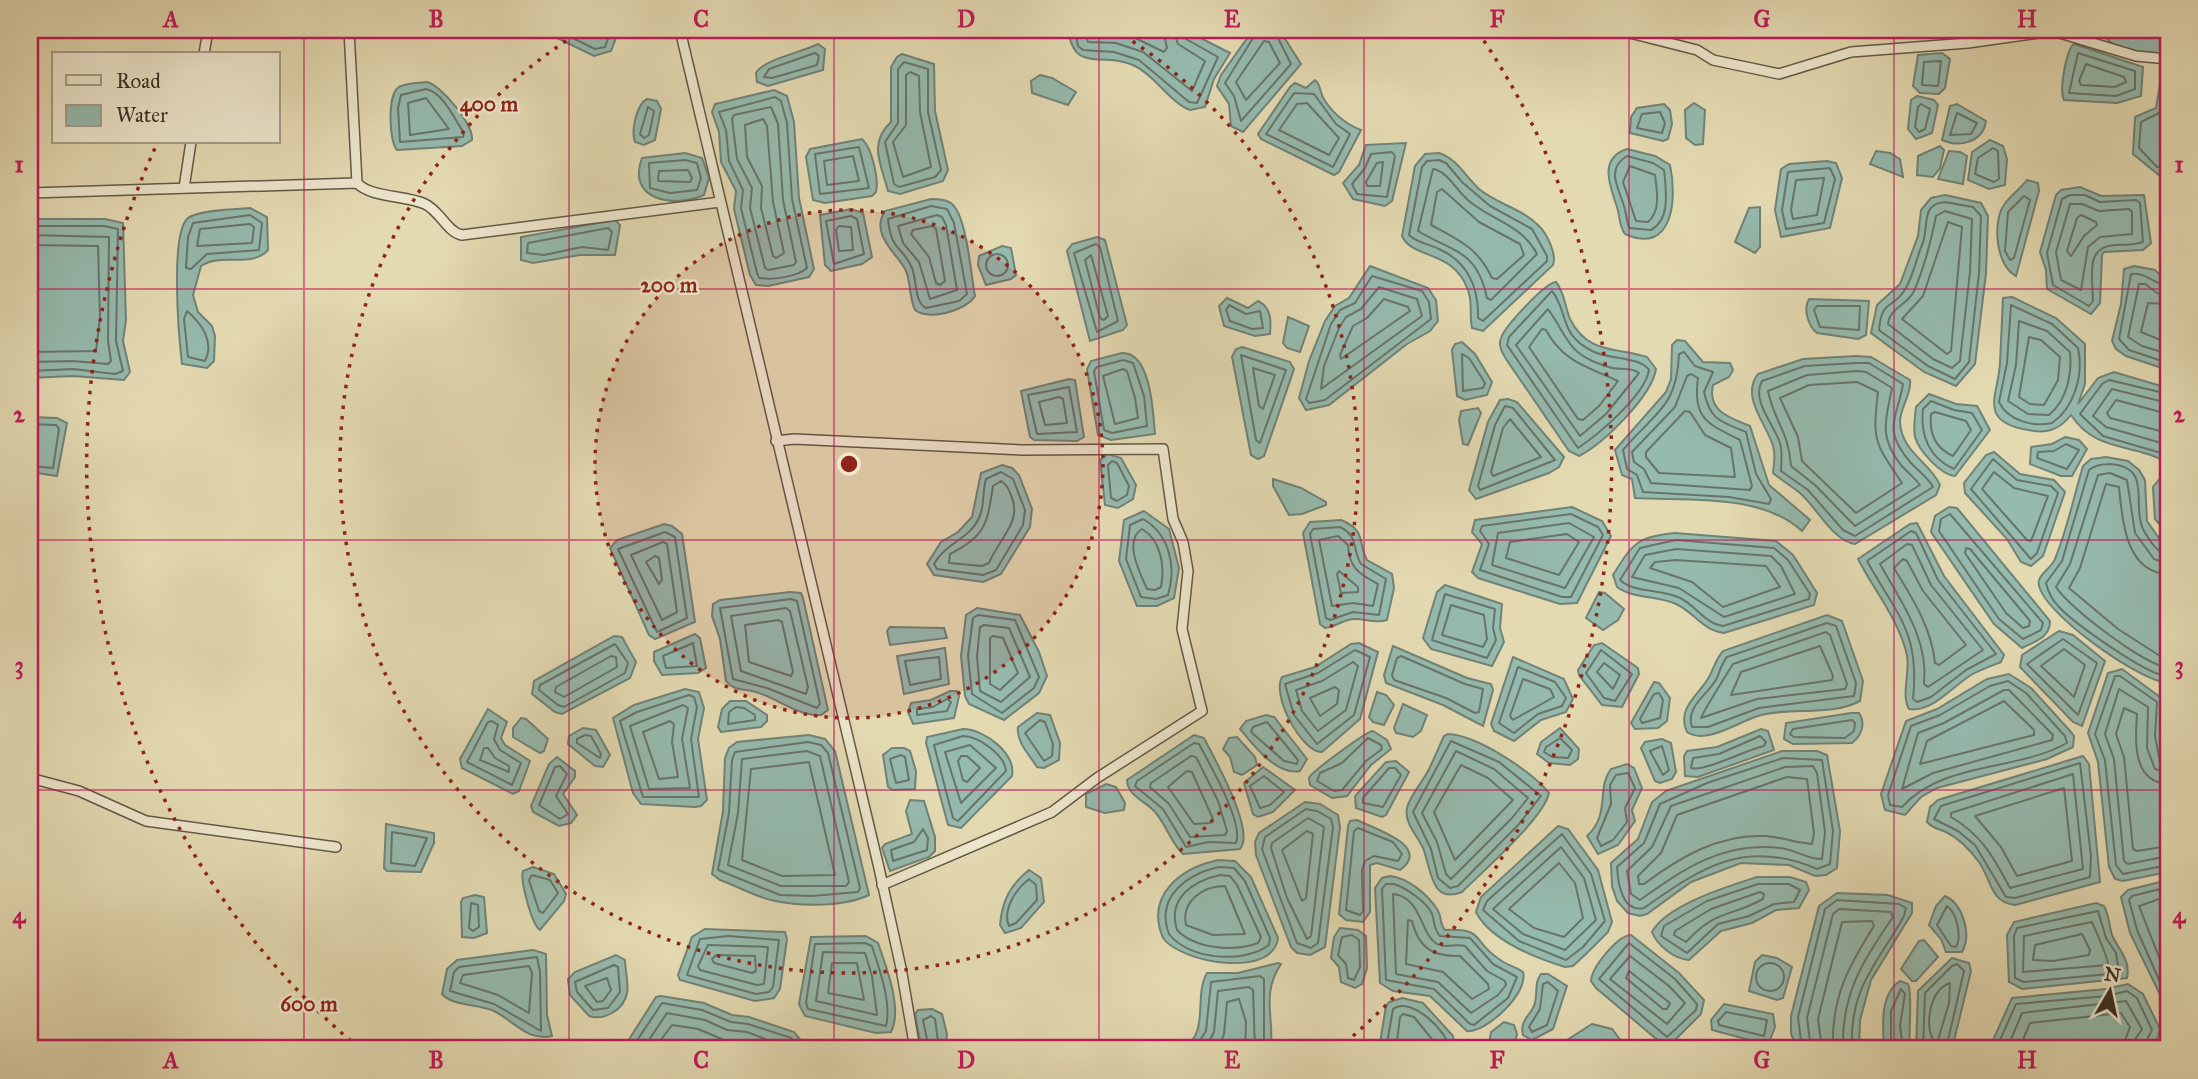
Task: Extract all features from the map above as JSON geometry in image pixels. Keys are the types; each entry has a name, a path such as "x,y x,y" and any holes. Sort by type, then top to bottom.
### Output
{"street":[{"path":"204,52 208,30"},
{"path":"349,30 357,183"},
{"path":"680,30 883,886 915,1049"},
{"path":"1618,30 1697,50 1713,60 1779,74 1851,52 1968,43 2053,31 2136,56 2168,60"},
{"path":"184,188 191,144"},
{"path":"30,193 357,183 368,189 424,204 438,213 456,234 463,235 720,202"},
{"path":"776,440 1022,450 1163,449 1173,519 1183,542 1188,570 1182,629 1202,711 1086,786 1052,812 883,886"},
{"path":"30,778 88,794 146,821 336,847"},
{"path":"30,1046 40,1049"}],"water":[{"path":"547,30 619,30 611,51 594,56 551,35"},
{"path":"1068,30 1185,30 1230,53 1214,79 1205,107 1190,110 1135,66 1084,57 1072,44"},
{"path":"1253,30 1280,31 1301,64 1243,132 1231,126 1229,104 1217,86 1221,75"},
{"path":"2102,30 2168,30 2168,56 2120,48 2106,38"},
{"path":"818,44 825,49 823,70 768,86 757,82 756,73 766,64"},
{"path":"2074,44 2143,67 2141,96 2117,103 2064,100 2064,71 2068,54"},
{"path":"1942,53 1950,59 1945,88 1939,94 1920,93 1913,86 1918,55"},
{"path":"902,54 934,64 935,111 948,170 943,181 900,194 888,191 878,146 884,130 891,122 891,67"},
{"path":"1040,75 1052,78 1076,92 1068,105 1032,93 1031,81"},
{"path":"2168,77 2168,175 2160,176 2133,154 2135,117 2156,108 2160,84"},
{"path":"1315,80 1332,110 1345,122 1361,130 1339,172 1334,175 1261,139 1258,134 1290,87 1295,83 1306,88"},
{"path":"427,82 440,90 456,106 468,125 472,140 462,146 397,150 392,138 391,118 395,91 409,84"},
{"path":"774,90 787,96 794,122 799,198 814,269 809,277 768,286 756,285 750,275 734,209 736,191 721,162 719,132 712,112 715,104"},
{"path":"1917,96 1934,100 1938,105 1932,133 1916,139 1908,129 1911,100"},
{"path":"647,99 657,101 661,109 655,140 644,145 635,142 634,131 637,112"},
{"path":"1694,103 1705,110 1703,144 1695,145 1686,138 1685,110"},
{"path":"1664,104 1670,110 1672,124 1668,139 1663,141 1630,133 1631,117 1637,108"},
{"path":"1957,104 1986,121 1976,138 1963,143 1942,140 1950,106"},
{"path":"862,139 874,164 876,192 872,196 825,203 813,200 806,157 810,149"},
{"path":"1990,140 2003,146 2007,159 2005,185 1989,189 1968,180 1972,152"},
{"path":"1406,143 1392,201 1385,206 1353,199 1343,183 1359,165 1366,145"},
{"path":"1940,146 1944,150 1940,168 1933,177 1917,175 1918,156"},
{"path":"1627,149 1655,156 1670,165 1672,207 1663,230 1654,237 1641,239 1625,234 1622,228 1608,175 1612,160"},
{"path":"1876,151 1890,153 1900,159 1903,177 1870,164"},
{"path":"1949,151 1967,156 1963,184 1938,179"},
{"path":"685,153 702,158 709,178 704,195 680,201 656,198 647,192 641,184 639,172 642,158"},
{"path":"1439,153 1456,163 1486,194 1533,220 1545,234 1552,250 1553,265 1483,331 1472,328 1468,290 1461,277 1443,261 1407,244 1402,236 1415,166 1425,154"},
{"path":"1827,161 1836,163 1842,178 1830,228 1781,237 1775,210 1781,169 1789,164"},
{"path":"2027,180 2038,183 2039,191 2016,276 2009,271 2000,254 1998,222 2004,205"},
{"path":"2080,187 2101,196 2144,195 2151,243 2143,250 2104,252 2100,303 2091,314 2047,289 2046,270 2040,252 2056,195 2061,190"},
{"path":"1945,195 1981,203 1988,216 1986,273 1975,364 1956,386 1924,372 1871,333 1877,305 1900,284 1918,236 1921,210 1931,198"},
{"path":"931,199 948,201 957,211 968,247 975,296 955,310 929,315 915,310 906,271 883,236 881,220 885,211"},
{"path":"1760,207 1760,247 1755,253 1735,242 1749,208"},
{"path":"250,208 267,217 268,250 253,259 218,260 201,266 193,295 198,312 212,326 215,336 214,361 207,368 182,364 177,266 182,229 191,216 217,210"},
{"path":"851,209 863,213 872,257 862,264 831,271 825,265 820,215"},
{"path":"30,219 105,219 123,223 126,320 123,341 130,372 124,380 73,376 30,378"},
{"path":"615,220 620,225 615,255 580,255 533,263 521,260 521,237"},
{"path":"1097,237 1105,240 1127,325 1123,330 1090,341 1067,251 1072,244"},
{"path":"1002,246 1011,248 1016,275 1011,279 986,285 978,265 979,256"},
{"path":"1370,266 1428,288 1436,300 1438,321 1430,331 1407,344 1329,405 1306,410 1299,398 1309,361 1325,321 1335,306 1349,298"},
{"path":"2134,266 2155,270 2163,278 2168,277 2168,370 2126,356 2116,349 2112,341 2121,304 2124,269"},
{"path":"1556,282 1563,294 1570,319 1585,339 1604,348 1647,357 1656,369 1646,392 1625,418 1601,441 1579,456 1569,451 1506,359 1500,346 1504,332 1517,315 1543,289"},
{"path":"2012,297 2056,318 2085,344 2085,384 2078,404 2098,378 2114,372 2168,388 2168,463 2142,452 2104,442 2081,427 2071,415 2052,430 2041,431 2012,426 2002,420 1994,405 2000,363 2003,298"},
{"path":"1227,298 1248,308 1258,301 1263,304 1270,315 1270,334 1255,336 1224,326 1219,306"},
{"path":"1809,299 1869,301 1866,335 1858,339 1817,333 1807,317"},
{"path":"1288,317 1309,326 1300,352 1287,348 1283,343"},
{"path":"1677,340 1685,341 1703,362 1730,363 1733,370 1729,377 1713,385 1714,402 1722,413 1750,426 1769,485 1810,520 1802,531 1766,510 1745,505 1723,501 1635,498 1632,479 1622,475 1615,450 1666,392 1671,379 1672,345"},
{"path":"1462,342 1475,354 1492,382 1487,395 1465,400 1457,396 1452,350 1455,344"},
{"path":"1242,347 1290,362 1294,369 1264,456 1258,459 1251,455 1232,357 1236,349"},
{"path":"1122,353 1132,355 1145,372 1155,434 1111,440 1098,435 1087,369 1091,361"},
{"path":"1871,357 1910,380 1900,422 1902,433 1911,449 1940,485 1936,495 1855,544 1840,537 1801,494 1773,473 1774,449 1756,410 1752,392 1758,374 1803,359"},
{"path":"1069,379 1075,380 1084,437 1077,441 1034,440 1030,437 1021,391"},
{"path":"1929,394 1956,404 1977,406 1990,430 1955,476 1949,475 1931,461 1915,437 1916,407"},
{"path":"1500,400 1517,402 1564,457 1559,467 1549,473 1476,499 1469,490 1488,422"},
{"path":"1478,408 1481,413 1468,445 1463,444 1459,420 1461,411"},
{"path":"30,417 57,418 67,423 57,476 30,472"},
{"path":"2065,437 2079,440 2087,449 2072,476 2061,476 2030,464 2031,447 2052,444"},
{"path":"1994,452 2020,474 2054,480 2065,492 2043,556 2031,566 2021,562 2007,539 1965,493 1964,483 1986,455"},
{"path":"1108,454 1121,458 1136,485 1133,499 1118,508 1105,505 1100,460"},
{"path":"2106,457 2128,461 2139,470 2145,480 2147,521 2168,551 2168,682 2138,672 2093,643 2053,608 2042,592 2039,580 2055,559 2083,466 2091,459"},
{"path":"1002,465 1012,468 1019,475 1032,509 1030,527 1001,574 983,582 934,575 927,564 941,542 958,532 972,517 981,473"},
{"path":"2161,477 2168,478 2168,534 2155,519 2153,487"},
{"path":"1273,479 1301,488 1326,502 1326,505 1302,514 1289,515 1273,486"},
{"path":"1572,507 1602,521 1611,536 1577,603 1560,604 1478,578 1472,572 1482,544 1472,532 1475,520"},
{"path":"1949,507 1957,508 2050,621 2045,635 2041,638 2022,648 1994,624 1931,532 1935,516"},
{"path":"1144,511 1169,529 1179,568 1174,598 1157,606 1137,606 1119,561 1124,520"},
{"path":"1341,520 1358,532 1367,560 1392,574 1394,588 1387,620 1353,619 1325,628 1320,624 1303,533 1310,522"},
{"path":"1917,523 1944,576 2004,655 2001,662 1971,675 1934,703 1918,709 1909,709 1906,696 1908,666 1902,638 1858,559 1910,524"},
{"path":"664,524 672,526 682,534 695,622 655,639 649,635 610,548 617,540"},
{"path":"1675,533 1776,541 1793,555 1817,593 1814,605 1724,633 1710,629 1676,604 1623,591 1617,587 1613,575 1631,549 1652,537"},
{"path":"1445,585 1502,604 1500,628 1504,642 1492,666 1431,649 1423,638 1437,592"},
{"path":"1599,592 1605,593 1624,609 1618,620 1603,630 1586,618"},
{"path":"801,593 803,598 828,710 821,715 795,710 761,694 735,688 726,681 720,639 712,616 713,604 720,600"},
{"path":"977,608 1020,615 1039,652 1047,676 1039,693 1004,720 969,704 965,696 961,656 966,615"},
{"path":"1827,615 1842,621 1863,681 1860,701 1836,709 1770,713 1703,736 1687,732 1684,723 1686,709 1709,677 1723,651"},
{"path":"890,627 944,628 947,638 890,645 887,631"},
{"path":"2059,631 2073,635 2105,661 2082,726 2073,722 2020,667 2022,655"},
{"path":"695,634 700,638 706,668 698,673 662,675 654,661 654,652"},
{"path":"614,636 622,637 636,662 630,678 562,714 555,712 532,694 534,681"},
{"path":"1359,643 1378,652 1360,719 1322,752 1314,750 1290,722 1281,696 1282,677 1315,667 1351,644"},
{"path":"1602,643 1638,668 1639,674 1622,707 1602,705 1579,675 1578,670 1594,645"},
{"path":"1393,646 1467,678 1491,684 1493,690 1483,726 1443,705 1386,683 1384,675"},
{"path":"945,648 949,684 904,694 897,656"},
{"path":"1513,657 1564,679 1573,699 1566,712 1541,720 1514,741 1494,731 1491,724"},
{"path":"2122,669 2164,700 2162,736 2168,767 2168,872 2123,881 2115,879 2109,867 2098,762 2088,733 2108,673"},
{"path":"2009,674 2031,688 2071,732 2074,736 2073,747 2047,759 1937,788 1921,797 1905,815 1885,810 1881,794 1906,721 1937,709 1987,679"},
{"path":"1654,682 1659,683 1670,698 1667,721 1658,728 1635,729 1631,723"},
{"path":"685,689 699,692 704,708 698,739 707,800 701,806 695,807 641,804 633,793 613,718 634,705"},
{"path":"950,691 957,691 959,696 954,718 913,724 908,712 911,703 931,700"},
{"path":"1377,692 1386,695 1394,705 1384,725 1373,722 1369,717"},
{"path":"730,701 746,701 767,715 767,721 761,727 721,732 718,727 722,709"},
{"path":"1403,704 1427,715 1421,731 1413,737 1396,733 1394,728"},
{"path":"488,709 507,722 501,738 505,745 530,761 519,791 513,794 462,768 460,759"},
{"path":"1037,713 1050,715 1060,743 1059,760 1044,768 1037,767 1024,748 1018,732 1018,727"},
{"path":"1859,713 1862,725 1860,733 1852,743 1793,744 1784,739 1786,723"},
{"path":"1266,715 1274,717 1307,759 1300,771 1283,769 1274,764 1240,729 1246,721"},
{"path":"521,718 526,719 548,739 544,751 540,753 513,737 513,728"},
{"path":"583,728 596,730 610,755 603,767 595,766 568,744 569,736"},
{"path":"1560,728 1579,749 1578,759 1570,765 1549,763 1537,754 1541,742"},
{"path":"963,729 980,733 997,744 1009,759 1012,776 961,828 948,825 926,743 927,737"},
{"path":"1761,729 1768,731 1774,750 1698,777 1685,776 1684,756 1687,751 1717,747"},
{"path":"1373,731 1387,740 1391,749 1371,765 1347,796 1332,798 1310,785 1309,778 1319,768"},
{"path":"1448,734 1488,747 1530,775 1549,793 1545,804 1525,830 1462,892 1451,895 1438,889 1434,882 1423,848 1409,824 1407,813 1411,798 1428,771 1444,736"},
{"path":"809,735 825,739 835,751 869,895 859,899 821,905 782,902 752,893 712,874 723,811 725,758 729,748 737,742"},
{"path":"1194,735 1204,738 1232,794 1243,827 1240,849 1183,854 1159,817 1128,786 1127,780"},
{"path":"1237,737 1255,757 1257,765 1242,775 1234,772 1230,757 1223,749 1229,738"},
{"path":"1662,739 1671,743 1676,772 1672,779 1660,783 1655,781 1641,748 1645,742"},
{"path":"892,748 910,751 916,771 915,789 893,790 888,787 883,755"},
{"path":"1782,751 1817,751 1827,755 1840,831 1837,868 1826,875 1815,876 1789,865 1741,863 1691,882 1647,914 1640,916 1628,913 1617,901 1612,886 1611,863 1638,839 1652,802 1666,791"},
{"path":"2083,756 2089,764 2100,882 2015,905 2007,903 1996,895 1979,862 1968,849 1951,835 1927,822 1930,807 1938,800"},
{"path":"557,757 575,771 575,777 563,794 577,815 571,823 559,826 533,812 531,806 549,764"},
{"path":"1396,761 1409,772 1386,815 1382,817 1356,808 1355,796 1386,762"},
{"path":"1627,764 1634,768 1642,788 1632,810 1635,821 1618,845 1598,854 1587,836 1599,819 1607,776 1611,769"},
{"path":"1263,767 1295,790 1273,812 1258,817 1253,814 1244,783"},
{"path":"1106,784 1116,787 1125,803 1124,810 1105,813 1086,807 1086,794"},
{"path":"910,800 924,801 935,837 935,851 929,857 890,871 882,848 885,844 912,834 906,811"},
{"path":"1305,802 1320,804 1338,815 1340,827 1325,947 1310,955 1297,953 1291,947 1256,855 1255,842 1259,833"},
{"path":"1357,820 1396,839 1409,853 1408,861 1400,870 1377,863 1370,865 1370,912 1363,922 1346,920 1339,914 1348,826 1350,821"},
{"path":"386,824 434,833 434,843 421,872 387,871 384,868"},
{"path":"1558,826 1568,829 1598,870 1612,922 1608,932 1588,952 1573,966 1565,967 1515,947 1492,931 1476,912 1481,897"},
{"path":"1218,860 1235,861 1251,877 1278,938 1272,951 1260,959 1244,963 1206,960 1173,947 1163,938 1159,909 1170,886 1191,870"},
{"path":"533,867 554,874 566,894 564,901 540,930 530,912 523,884 523,871"},
{"path":"1029,870 1041,878 1044,902 1021,928 1005,933 1000,925 1005,901 1012,888"},
{"path":"1390,876 1410,883 1428,898 1439,912 1445,930 1467,931 1473,934 1490,953 1523,972 1523,981 1512,1001 1504,1011 1484,1026 1467,1031 1430,996 1393,991 1380,983 1375,888 1382,878"},
{"path":"1757,877 1790,877 1806,882 1809,890 1799,908 1776,910 1752,923 1721,931 1689,960 1672,954 1654,937 1652,932 1670,913 1715,891"},
{"path":"2168,880 2168,1011 2130,933 2121,897 2128,890"},
{"path":"1837,893 1888,895 1912,903 1912,913 1871,980 1860,1020 1859,1049 1796,1049 1791,1033 1791,1016 1819,906"},
{"path":"475,895 484,897 487,933 474,938 462,937 461,902 463,898"},
{"path":"1945,896 1957,906 1964,921 1966,937 1962,952 1946,952 1941,939 1929,925 1936,906"},
{"path":"2096,903 2106,909 2112,935 2126,960 2127,978 2022,989 2009,982 2007,935 2014,922"},
{"path":"1340,928 1358,930 1366,936 1367,968 1362,984 1355,988 1341,982 1339,967 1331,958 1334,937"},
{"path":"705,929 785,932 787,939 780,989 774,998 755,1001 680,980 678,975 692,937"},
{"path":"1631,935 1679,973 1704,1000 1701,1014 1671,1044 1661,1043 1591,981 1606,953 1619,941"},
{"path":"866,936 878,943 889,975 895,1011 891,1032 876,1033 805,1016 799,1004 811,937"},
{"path":"1924,940 1938,957 1916,981 1912,981 1901,969 1919,941"},
{"path":"533,950 546,954 547,1015 552,1036 543,1037 528,1033 494,1011 452,1001 442,994 447,969 457,960"},
{"path":"616,955 625,960 628,986 625,999 612,1013 601,1017 589,1016 570,995 568,979 575,972"},
{"path":"1762,955 1777,958 1792,967 1783,998 1777,1000 1749,991 1755,962"},
{"path":"1952,958 1969,963 1971,971 1952,1049 1916,1049 1918,991"},
{"path":"1281,964 1271,985 1270,995 1271,1049 1181,1049 1196,1035 1201,993 1207,973 1238,973"},
{"path":"1541,974 1548,974 1567,986 1553,1029 1532,1040 1523,1035 1522,1027 1535,1004 1537,982"},
{"path":"1900,981 1908,984 1909,988 1910,1049 1884,1049 1885,1003 1893,987"},
{"path":"2128,984 2143,994 2160,1029 2157,1039 2145,1049 1989,1049 2012,998 2106,989"},
{"path":"656,997 704,1003 732,1015 749,1017 794,1032 808,1049 628,1049 628,1041"},
{"path":"1402,998 1423,1003 1453,1036 1455,1049 1379,1049 1386,1006 1389,1002"},
{"path":"1724,1004 1773,1014 1775,1027 1768,1045 1712,1030 1711,1020"},
{"path":"932,1009 942,1014 947,1034 945,1048 921,1047 915,1014 918,1010"},
{"path":"1504,1022 1514,1025 1517,1034 1514,1047 1488,1049 1491,1032"},
{"path":"1592,1024 1612,1029 1627,1049 1553,1049"}]}
